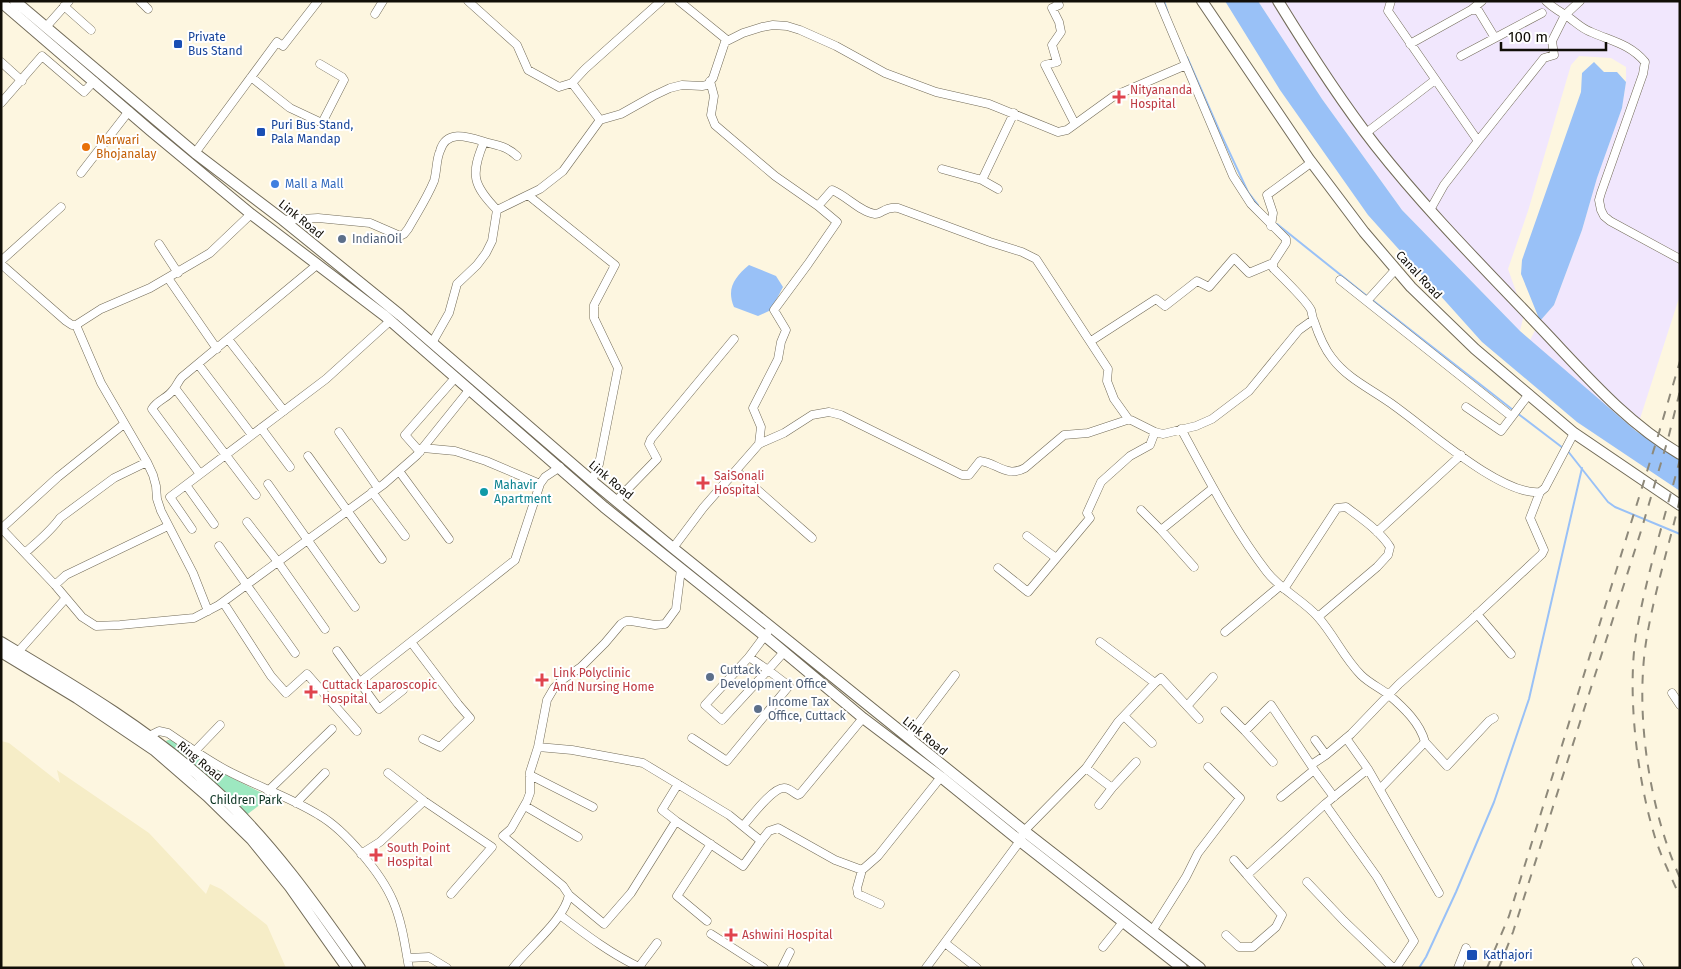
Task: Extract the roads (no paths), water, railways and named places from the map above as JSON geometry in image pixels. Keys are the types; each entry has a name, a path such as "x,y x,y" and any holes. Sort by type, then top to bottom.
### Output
{"main road":[{"name":"Link Road","path":"15,1 195,153 283,220 400,315 567,468 604,507 681,570 765,636 863,718 1200,968"},
{"name":"Canal Road","path":"1202,1 1312,162 1364,232 1411,287 1475,349 1574,433 1680,505"},
{"path":"1278,1 1310,52 1366,133 1430,210 1596,386 1633,421 1664,445 1680,454"},
{"name":"Link Road","path":"1,2 251,214 390,321 455,378 567,468 592,481 908,737 1176,966"},
{"name":"Ring Road","path":"1,642 118,713 180,759 214,789 283,863 360,968"},
{"name":"Ring Road","path":"1,652 77,698 154,750 207,796 252,840 290,887 347,968"}],"street":[{"path":"140,1 148,9"},
{"path":"195,153 277,42 283,46 318,1"},
{"path":"375,14 383,1"},
{"path":"468,1 517,45 528,70 559,88 572,83 661,1"},
{"path":"679,1 727,40"},
{"path":"1057,1 1059,5 1052,8 1059,22 1061,32 1052,45 1057,62 1045,65 1075,124"},
{"path":"1091,341 1156,299 1165,306 1197,281 1210,287 1234,258 1250,273 1272,264 1286,243 1286,239 1251,204 1233,176 1159,1"},
{"path":"1391,1 1388,11 1478,141"},
{"path":"1471,10 1470,6 1474,1"},
{"path":"1410,44 1471,10 1482,1"},
{"path":"1546,1 1554,10 1565,15 1578,26 1626,45 1644,62 1643,74 1604,181 1599,200 1604,216 1610,221 1680,258"},
{"path":"1430,210 1444,185 1544,58 1554,55 1552,41 1565,15 1580,1"},
{"path":"46,27 66,4 91,30"},
{"path":"1471,10 1478,10 1495,38"},
{"path":"1461,56 1542,13"},
{"path":"497,210 540,189 563,171 600,120 622,114 652,96 670,88 682,85 707,85 718,66 725,42 762,27 773,25 787,26 800,30 836,46 892,76 936,92 990,104 1058,132 1064,132 1114,96 1186,65"},
{"path":"1,103 42,56 84,92 94,81"},
{"path":"1,62 22,81"},
{"path":"251,77 290,108 322,123 344,80 320,64"},
{"path":"1366,133 1435,80"},
{"path":"710,81 714,96 711,115 715,125 775,176 818,206 837,222 774,310 786,330 781,342 778,359 753,408 761,427 759,444"},
{"path":"572,83 600,120"},
{"path":"81,173 129,112"},
{"path":"982,180 1014,113"},
{"path":"283,220 318,218 370,223 400,236 408,229 432,186 440,151 444,142 451,137 462,136 497,144 510,150 517,156"},
{"path":"484,142 476,166 477,185 482,195 497,210"},
{"path":"1271,226 1273,218 1268,199 1269,193 1312,162"},
{"path":"942,169 982,180 998,189"},
{"path":"818,206 832,190 875,214 888,208 898,208 1030,255 1036,259 1108,368 1107,381 1114,400 1129,420 1163,434 1196,426 1212,419 1230,406 1248,391 1298,330 1313,320"},
{"path":"528,195 615,265 594,305 594,318 618,368 599,464 592,481"},
{"path":"61,207 1,263 72,325 76,325 101,309 150,288 178,273 210,253 251,214"},
{"path":"432,343 449,313 458,284 477,265 492,241 497,210"},
{"path":"159,244 178,273"},
{"path":"200,474 152,409 175,388 178,381 318,264"},
{"path":"1272,264 1273,268 1310,308 1313,320 1332,357 1346,372 1461,456 1506,483 1525,491 1540,492"},
{"path":"1367,301 1396,270"},
{"path":"168,278 217,349"},
{"path":"1340,280 1512,415"},
{"path":"192,529 170,497 326,379 390,321"},
{"path":"76,325 101,383 147,462 153,475 159,505 193,573 208,611"},
{"path":"616,501 657,459 649,444 651,439 734,339"},
{"path":"228,340 284,411"},
{"path":"198,364 252,435"},
{"path":"455,378 405,435 422,450 455,451 540,484"},
{"path":"175,388 256,496"},
{"path":"124,424 1,528 55,585 82,617 96,626 194,618 223,602 399,471 422,450 470,389"},
{"path":"1466,406 1500,431 1528,394"},
{"path":"673,548 702,508 759,444 784,433 820,413 834,413 966,476 969,475 980,461 1008,471 1018,472 1064,435 1088,433 1129,420"},
{"path":"261,428 290,466"},
{"path":"1181,429 1225,511 1267,573 1282,588 1318,617 1361,675 1388,695 1415,721 1422,732 1425,742 1447,766 1486,724 1494,718"},
{"path":"339,432 405,536"},
{"path":"998,568 1028,592 1090,518 1087,513 1101,482 1130,456 1150,445 1155,432"},
{"path":"1281,797 1346,738 1388,695 1542,554 1544,550 1530,518 1540,492 1545,488 1574,433"},
{"path":"308,456 382,559"},
{"path":"1377,532 1461,456"},
{"path":"25,553 54,527 60,518 114,478 147,462"},
{"path":"360,682 515,560 540,484 545,477 567,468"},
{"path":"399,471 449,539"},
{"path":"736,471 812,538"},
{"path":"268,484 355,607"},
{"path":"186,485 214,524"},
{"path":"1161,530 1213,488"},
{"path":"1225,632 1282,588 1338,508 1346,507 1384,538 1390,547 1388,555 1377,567 1318,617"},
{"path":"1141,510 1194,567"},
{"path":"247,522 278,562 324,629"},
{"path":"55,585 66,575 168,526"},
{"path":"1028,536 1056,558"},
{"path":"219,546 295,653"},
{"path":"451,894 511,828 525,806 530,793 530,775 547,700 554,688 581,667 626,621 655,625 665,624 676,610 681,570"},
{"path":"18,652 66,598"},
{"path":"223,602 271,676 286,693 306,674 357,731"},
{"path":"1477,614 1511,654"},
{"path":"772,627 705,705 722,720 784,652"},
{"path":"411,642 470,718 440,748 423,739"},
{"path":"1100,642 1156,683"},
{"path":"337,651 379,709 403,690"},
{"path":"692,738 727,761 789,686 749,656"},
{"path":"908,737 955,676"},
{"path":"1187,706 1212,677"},
{"path":"926,968 1022,836 1086,768 1118,722 1161,678 1199,719"},
{"path":"1672,693 1680,705"},
{"path":"1245,731 1271,705 1334,797"},
{"path":"1225,710 1274,762"},
{"path":"1124,716 1152,743"},
{"path":"743,826 772,794 779,789 784,788 798,795 800,794 863,718"},
{"path":"195,751 220,725"},
{"path":"268,791 332,729"},
{"path":"149,736 159,731 168,734 225,769 320,815 335,827 361,854 386,888 401,924 409,968"},
{"path":"1346,738 1380,788 1439,893"},
{"path":"1315,740 1326,755"},
{"path":"1380,788 1425,742"},
{"path":"538,746 643,763 730,815 761,841"},
{"path":"1099,805 1136,762"},
{"path":"1152,931 1186,877 1198,853 1240,798 1208,767"},
{"path":"1086,768 1112,788"},
{"path":"1247,875 1325,804 1368,769"},
{"path":"388,772 424,802 492,847"},
{"path":"296,803 325,773"},
{"path":"530,775 593,806"},
{"path":"880,904 858,894 857,888 862,870 878,856 942,777"},
{"path":"678,784 662,810 742,866 769,831 778,828 835,860 862,870"},
{"path":"361,854 380,842 424,802"},
{"path":"1307,882 1344,921 1394,968 1414,941 1377,877 1325,804"},
{"path":"525,806 578,837"},
{"path":"503,836 563,886 569,895 604,924 631,893 676,821"},
{"path":"707,920 677,896 711,844"},
{"path":"1226,935 1239,947 1252,947 1276,927 1282,915 1234,860"},
{"path":"513,968 560,915 567,904 569,895"},
{"path":"560,915 624,964 640,967 657,943"},
{"path":"1103,947 1123,922"},
{"path":"711,934 764,968"},
{"path":"946,943 977,968"},
{"path":"1458,968 1466,948"},
{"path":"782,968 790,952"},
{"path":"408,958 429,957 448,968"}],"water":[{"path":"1225,1 1258,1 1322,99 1402,210 1520,331 1636,431 1680,459 1680,491 1577,422 1482,342 1368,215 1280,90"},
{"path":"1594,62 1604,72 1617,72 1626,82 1622,108 1597,178 1582,230 1554,305 1540,321 1521,274 1522,260 1581,92 1582,73"},
{"path":"749,265 776,276 783,287 771,310 758,316 734,307 732,300 733,283"}],"waterway":[{"path":"1164,1 1168,13"},
{"path":"1187,57 1248,192 1258,205"},
{"path":"1277,224 1367,296"},
{"path":"1371,299 1513,410"},
{"path":"1517,413 1563,448"},
{"path":"1567,450 1608,502 1615,507 1680,534"},
{"path":"1419,968 1456,892 1494,802 1529,699 1582,468"}],"railway":[{"path":"1487,968 1509,916 1680,361"},
{"path":"1499,968 1513,932 1641,531 1680,391"},
{"path":"1680,459 1650,569 1640,613 1633,658 1633,709 1638,762 1654,834 1680,897"},
{"path":"1680,499 1650,619 1643,665 1642,696 1647,759 1653,791 1660,822 1680,878"}],"place":[{"name":"Private Bus Stand","path":"178,44"},
{"name":"Nityananda Hospital","path":"1119,97"},
{"name":"Puri Bus Stand, Pala Mandap","path":"261,132"},
{"name":"Marwari Bhojanalay","path":"86,147"},
{"name":"Mall a Mall","path":"275,184"},
{"name":"IndianOil","path":"342,239"},
{"name":"SaiSonali Hospital","path":"703,483"},
{"name":"Mahavir Apartment","path":"484,492"},
{"name":"Cuttack Development Office","path":"710,677"},
{"name":"Link Polyclinic And Nursing Home","path":"542,680"},
{"name":"Cuttack Laparoscopic Hospital","path":"311,692"},
{"name":"Income Tax Office, Cuttack","path":"758,709"},
{"name":"South Point Hospital","path":"376,855"},
{"name":"Ashwini Hospital","path":"731,935"},
{"name":"Kathajori","path":"1472,955"}],"park label":[{"name":"Children Park","path":"246,800"}]}
